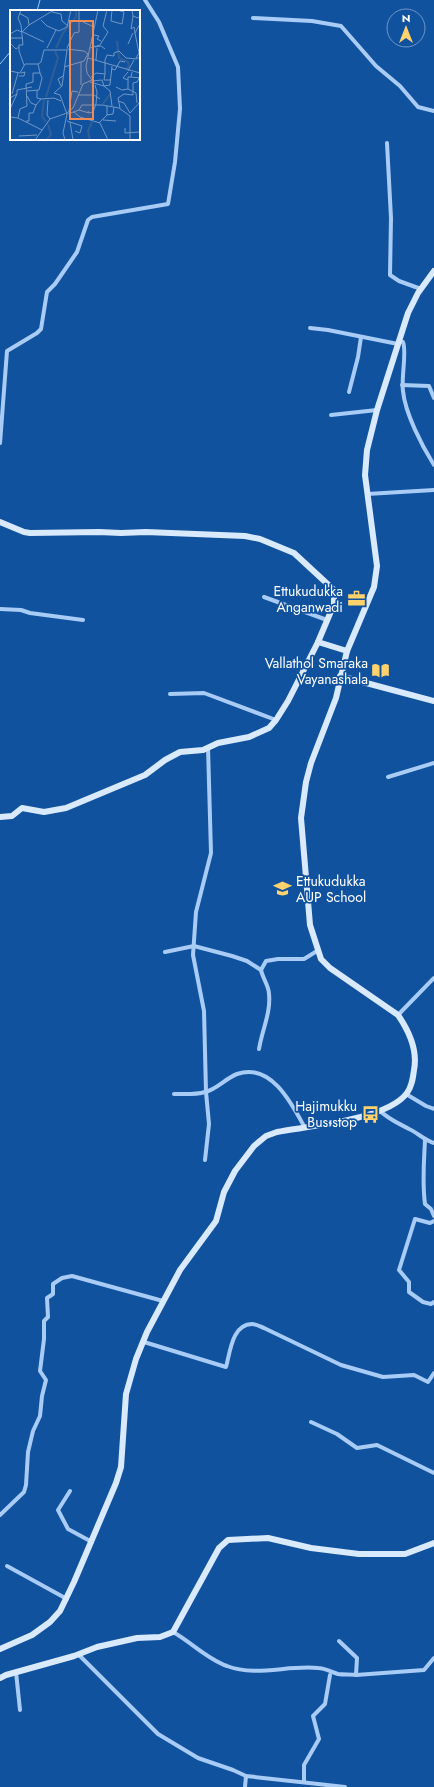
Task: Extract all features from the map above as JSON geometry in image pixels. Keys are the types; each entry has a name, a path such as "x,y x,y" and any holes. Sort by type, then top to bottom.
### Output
{"main road":[{"path":"0,1649 32,1635 50,1622 67,1598 116,1483 119,1472 126,1394 136,1359 163,1301 180,1270 216,1220 224,1192 245,1156 266,1136 276,1132 352,1119 379,1110 398,1101 406,1094 412,1080 415,1066 415,1050 405,1024 398,1015 330,968 321,959 317,951 310,925 301,818 305,789 311,763 336,698 340,676 347,652 377,577 377,566 365,475 367,450 377,410 408,313 421,288 434,271"},
{"path":"0,522 30,533 99,532 120,534 146,532 245,536 260,539 294,553 334,590 334,604 318,642 288,702 269,728 249,738 218,743 203,750 180,752 164,760 145,774 66,808 44,812 22,808 12,816 0,817"},
{"path":"318,642 347,652"},
{"path":"340,676 434,701"},
{"path":"0,1678 97,1647 137,1638 160,1637 172,1632 219,1548 228,1540 268,1538 311,1548 359,1554 405,1554 434,1543"}],"street":[{"path":"0,443 7,351 40,331 44,318 47,292 55,284 77,252 88,220 92,217 168,204 175,162 180,109 178,67 159,22 145,0"},
{"path":"252,18 312,21 341,26 376,66 400,86 418,107 434,111"},
{"path":"387,143 391,218 390,275 399,281 421,288"},
{"path":"310,328 399,343 403,342 405,348 402,385 408,414 434,465"},
{"path":"349,392 358,357 361,337"},
{"path":"402,385 429,386 434,398"},
{"path":"331,415 377,410"},
{"path":"367,494 434,490"},
{"path":"264,597 327,620"},
{"path":"0,608 14,609 30,614 83,620"},
{"path":"170,694 204,693 276,720"},
{"path":"206,1160 209,1124 206,1092 204,1011 193,955 196,912 211,853 208,747"},
{"path":"388,777 434,763"},
{"path":"164,952 194,946 232,956 262,970"},
{"path":"259,1049 270,1004 269,991 263,979 262,970 266,961 278,959 304,959 317,951"},
{"path":"398,1015 434,978"},
{"path":"174,1094 206,1092 238,1074 247,1072 257,1074 273,1082 292,1103 305,1128"},
{"path":"406,1094 434,1109"},
{"path":"379,1110 392,1120 425,1140 434,1143"},
{"path":"425,1140 422,1171 424,1178 422,1186 425,1204 431,1209 434,1216"},
{"path":"434,1221 430,1223 415,1219 399,1270 409,1282 409,1292 423,1302 431,1304 434,1302"},
{"path":"0,1515 24,1492 26,1485 28,1452 33,1431 40,1416 42,1396 46,1380 40,1371 44,1339 44,1321 48,1317 47,1298 53,1294 53,1284 62,1278 72,1276 163,1301"},
{"path":"144,1342 226,1367 236,1333 241,1328 252,1324 264,1328 341,1365 383,1377 414,1375 428,1382 434,1373"},
{"path":"311,1422 337,1434 357,1448 377,1445 434,1472"},
{"path":"70,1491 58,1510 68,1529 92,1542"},
{"path":"7,1566 67,1598"},
{"path":"172,1632 189,1641 207,1656 227,1666 255,1672 286,1668 320,1668 340,1674 424,1670 434,1658"},
{"path":"339,1640 357,1658 356,1674"},
{"path":"77,1654 158,1734 198,1758 246,1776 344,1787"},
{"path":"16,1672 20,1710"},
{"path":"304,1782 304,1765 318,1739 313,1716 325,1704 330,1675"},
{"path":"245,1787 246,1776"}],"waterway":[{"path":"37,10 40,0"},
{"path":"0,64 10,52"}],"place":[{"name":"Ettukudukka Anganwadi","path":"356,599"},
{"name":"Vallathol Smaraka Vayanashala","path":"381,671"},
{"name":"Ettukudukka AUP School","path":"283,889"},
{"name":"Hajimukku Bus stop","path":"370,1114"}]}
